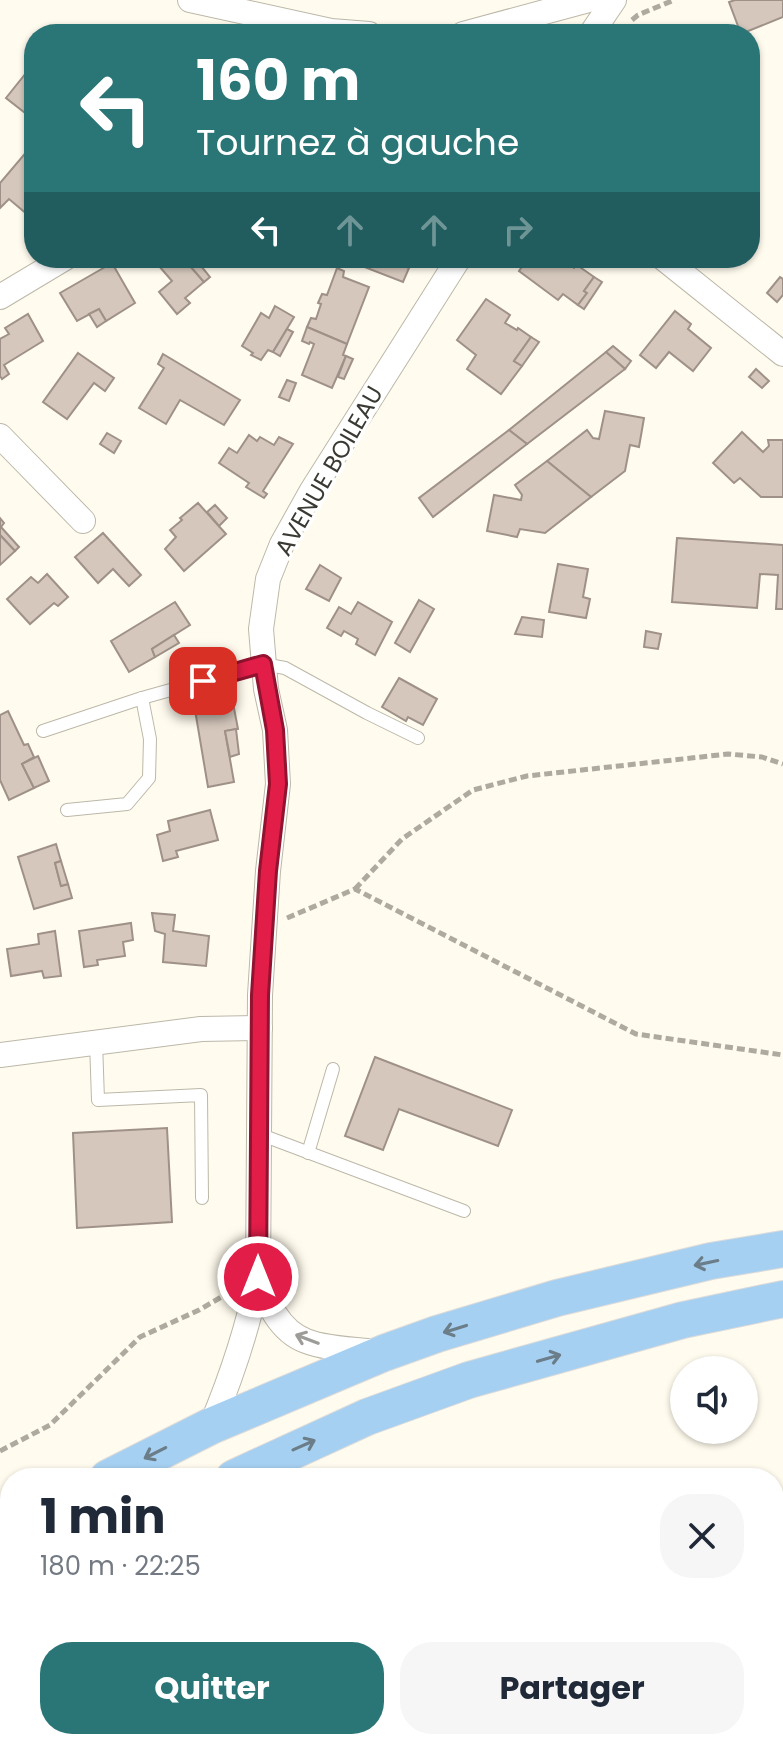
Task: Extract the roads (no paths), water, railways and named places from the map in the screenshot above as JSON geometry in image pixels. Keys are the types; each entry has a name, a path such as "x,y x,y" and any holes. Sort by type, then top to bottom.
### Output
{"main road":[{"path":"128,1468 211,1426 437,1334 557,1298 711,1261 783,1249"},
{"path":"256,1468 367,1417 469,1380 683,1320 783,1299"}],"street":[{"path":"190,0 299,12 319,24"},
{"path":"523,24 589,0"},
{"path":"598,24 614,0"},
{"path":"0,297 48,268"},
{"name":"AVENUE BOILEAU","path":"211,1426 242,1342 258,1277 260,995 268,871 278,784 275,730 263,664 261,629 268,579 282,544 311,492 453,268"},
{"path":"676,268 783,354"},
{"path":"0,436 83,521"},
{"path":"0,1055 201,1029 260,1028"},
{"name":"AVENUE BOILEAU","path":"258,1277 275,1315 290,1332 306,1341 384,1353"}],"lane":[{"path":"43,731 142,698 263,664 285,668 418,738"},
{"path":"67,810 127,804 149,778 150,739 142,698"},
{"path":"96,1042 98,1100 201,1095 202,1198"},
{"path":"308,1153 333,1069"},
{"path":"259,1134 464,1211"}]}
